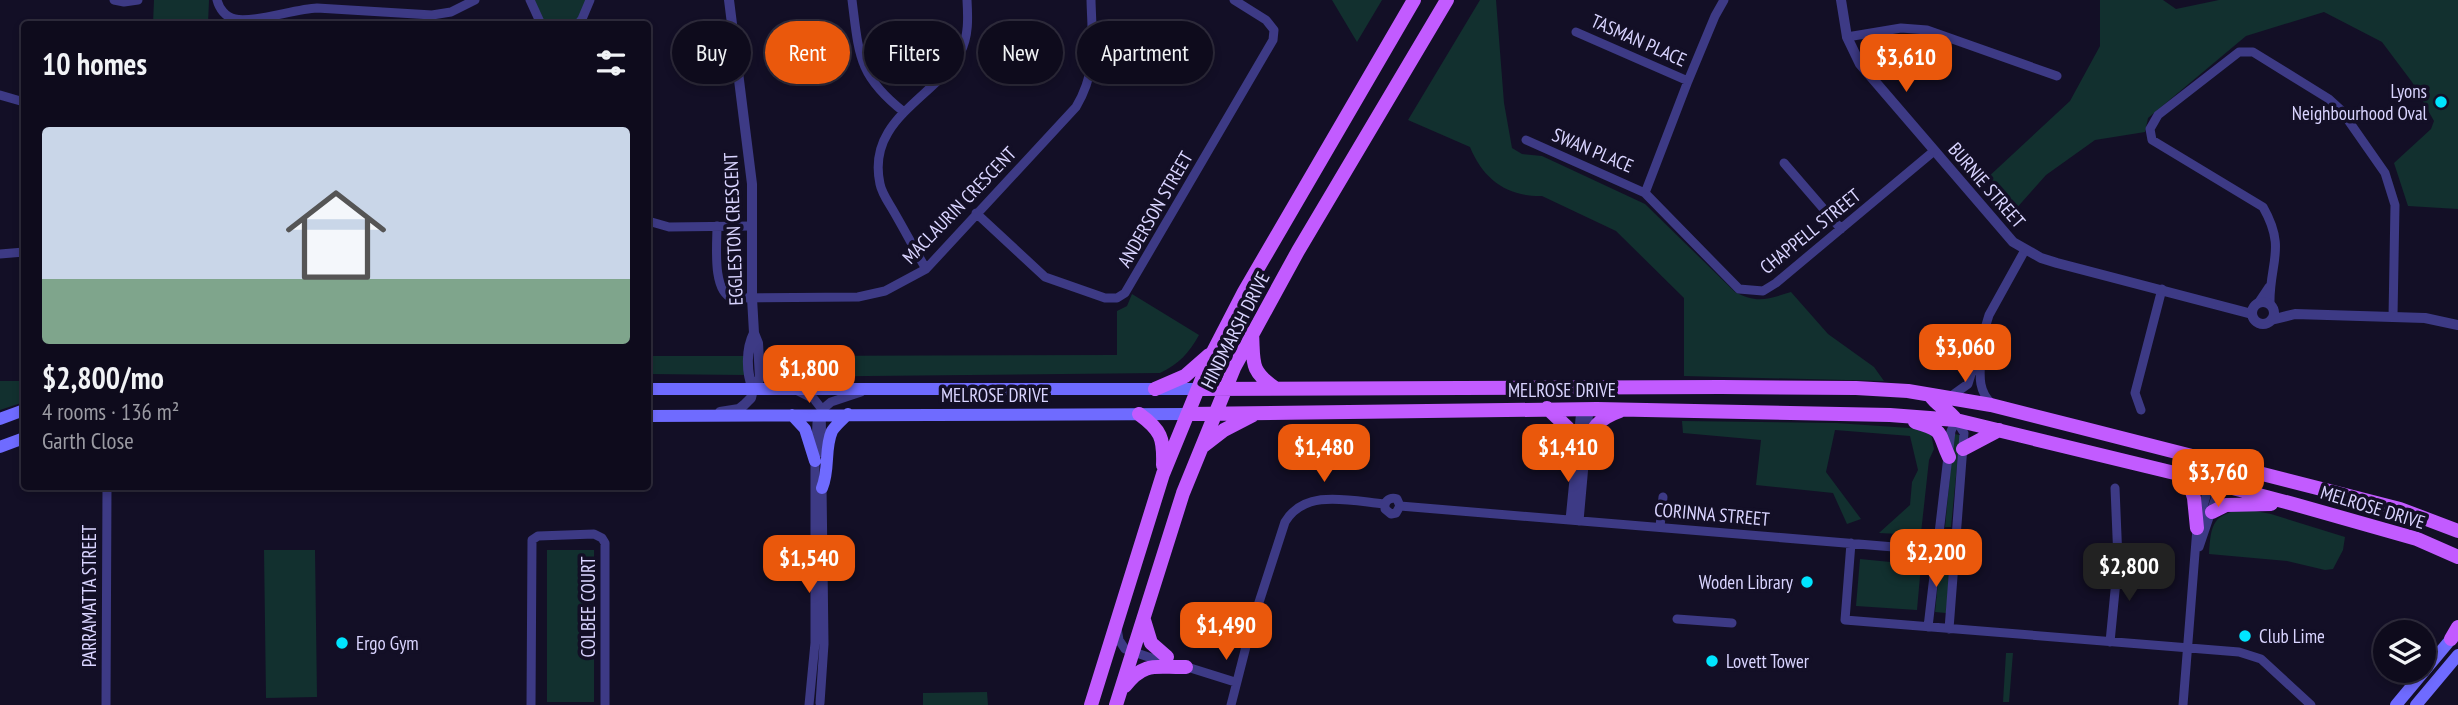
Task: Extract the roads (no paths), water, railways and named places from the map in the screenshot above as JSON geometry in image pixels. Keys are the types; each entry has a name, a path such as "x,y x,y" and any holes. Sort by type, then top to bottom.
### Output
{"main road":[{"name":"HINDMARSH DRIVE","path":"1118,699 1130,648 1144,618 1199,450 1225,389 1252,332 1447,0"},
{"name":"HINDMARSH DRIVE","path":"1091,705 1163,474 1213,352 1244,292 1411,6"},
{"path":"1252,332 1255,369 1262,379 1275,388"},
{"path":"1155,389 1185,376 1213,352"},
{"name":"MELROSE DRIVE","path":"651,389 752,393 791,388 1880,389 1992,405 2400,509 2458,531"},
{"path":"1585,409 1586,389"},
{"path":"1514,390 1527,407 1540,409 1568,428 1582,448 1594,426 1607,415 1625,409"},
{"path":"1502,409 1514,390"},
{"path":"1930,395 1935,404 1947,408 1956,420 1962,414 1992,405"},
{"name":"MELROSE DRIVE","path":"651,416 1625,409 1890,415 1956,420 2297,505 2417,539 2458,557"},
{"path":"0,419 21,411"},
{"path":"1199,450 1224,430 1258,413"},
{"path":"822,488 828,475 828,445 833,429 848,414"},
{"path":"1139,414 1159,433 1164,445 1163,474"},
{"path":"792,415 805,429 815,461"},
{"path":"1890,415 1929,426 1941,433 1949,457"},
{"path":"1963,449 1999,430"},
{"path":"0,447 21,439"},
{"path":"2215,483 2220,464"},
{"path":"2187,476 2194,498 2197,528"},
{"path":"2212,512 2225,505 2297,505"},
{"path":"1144,618 1151,643 1167,657"},
{"path":"2397,704 2456,632"},
{"path":"2416,705 2458,655"},
{"path":"1118,699 1136,672 1147,667 1186,667"}],"street":[{"path":"114,0 138,0"},
{"path":"217,0 223,13 233,19 317,8 432,15 450,12 475,0"},
{"path":"530,0 540,21"},
{"path":"580,21 590,0"},
{"name":"EGGLESTON CRESCENT","path":"729,0 749,162 754,333 750,342 748,377 752,393"},
{"path":"852,0 864,70 875,86 904,111"},
{"path":"926,269 880,187 877,168 879,150 887,133 904,111 953,64 962,51 968,21 967,0"},
{"name":"MACLAURIN CRESCENT","path":"717,226 718,280 727,296 858,297 885,291 926,269 1076,107 1091,73 1091,0"},
{"name":"ANDERSON STREET","path":"976,213 1045,277 1105,298 1117,298 1125,293 1273,40 1274,30 1266,20 1234,0"},
{"path":"1645,193 1688,81 1724,0"},
{"name":"BURNIE STREET","path":"1841,0 1847,37 1860,64 1988,215 2013,242 2025,250 2057,263 2228,306 2262,306 2295,314 2425,318 2458,325"},
{"path":"1847,37 1901,28 1927,30 2057,76"},
{"name":"TASMAN PLACE","path":"1576,32 1688,81"},
{"path":"2262,306 2274,313 2271,320 2264,324 2258,323 2262,306 2270,285 2277,242 2271,221 2263,207 2152,140 2150,129 2158,115 2239,52 2247,51 2253,52 2329,99 2341,110 2385,173 2395,205 2393,317"},
{"path":"0,95 21,101"},
{"name":"SWAN PLACE","path":"1526,140 1645,193"},
{"name":"CHAPPELL STREET","path":"1645,193 1740,289 1763,290 1776,283 1934,151"},
{"path":"1784,163 1841,229"},
{"path":"651,222 669,227 752,226"},
{"path":"1950,397 1968,384 1989,315 2025,250"},
{"path":"0,254 21,252"},
{"path":"2140,410 2135,393 2162,289"},
{"name":"BURNIE STREET","path":"2271,320 2295,314"},
{"path":"1981,347 1980,385 1984,397 1992,405"},
{"path":"791,388 818,402 821,414 824,644 821,704 808,705 815,643 817,423 821,414 835,399 869,389"},
{"path":"711,415 739,409 752,393 758,406 776,415"},
{"path":"1575,520 1585,409"},
{"path":"1948,629 1964,433 1956,420"},
{"path":"1928,627 1951,431 1956,420"},
{"path":"2196,555 2212,512 2215,483"},
{"path":"2183,705 2197,528 2215,483"},
{"path":"2110,642 2118,561 2115,488"},
{"name":"PARRAMATTA STREET","path":"106,705 107,490"},
{"path":"1660,527 1663,497"},
{"name":"CORINNA STREET","path":"1231,705 1285,522 1290,512 1306,502 1325,499 1385,504 1385,509 1391,514 1401,506 1954,552"},
{"name":"COLBEE COURT","path":"531,705 532,540 538,536 594,534 605,543 605,705"},
{"path":"1851,543 1845,620 2238,652 2261,659 2311,705"},
{"path":"1677,619 1732,623"},
{"path":"1117,622 1130,648 1236,682"},
{"path":"1107,653 1130,648 1167,657 1186,667"}],"place":[{"name":"Lyons Neighbourhood Oval","path":"2441,102"},
{"name":"Woden Library","path":"1807,582"},
{"name":"Club Lime","path":"2245,636"},
{"name":"Ergo Gym","path":"342,643"},
{"name":"Lovett Tower","path":"1712,661"}]}
